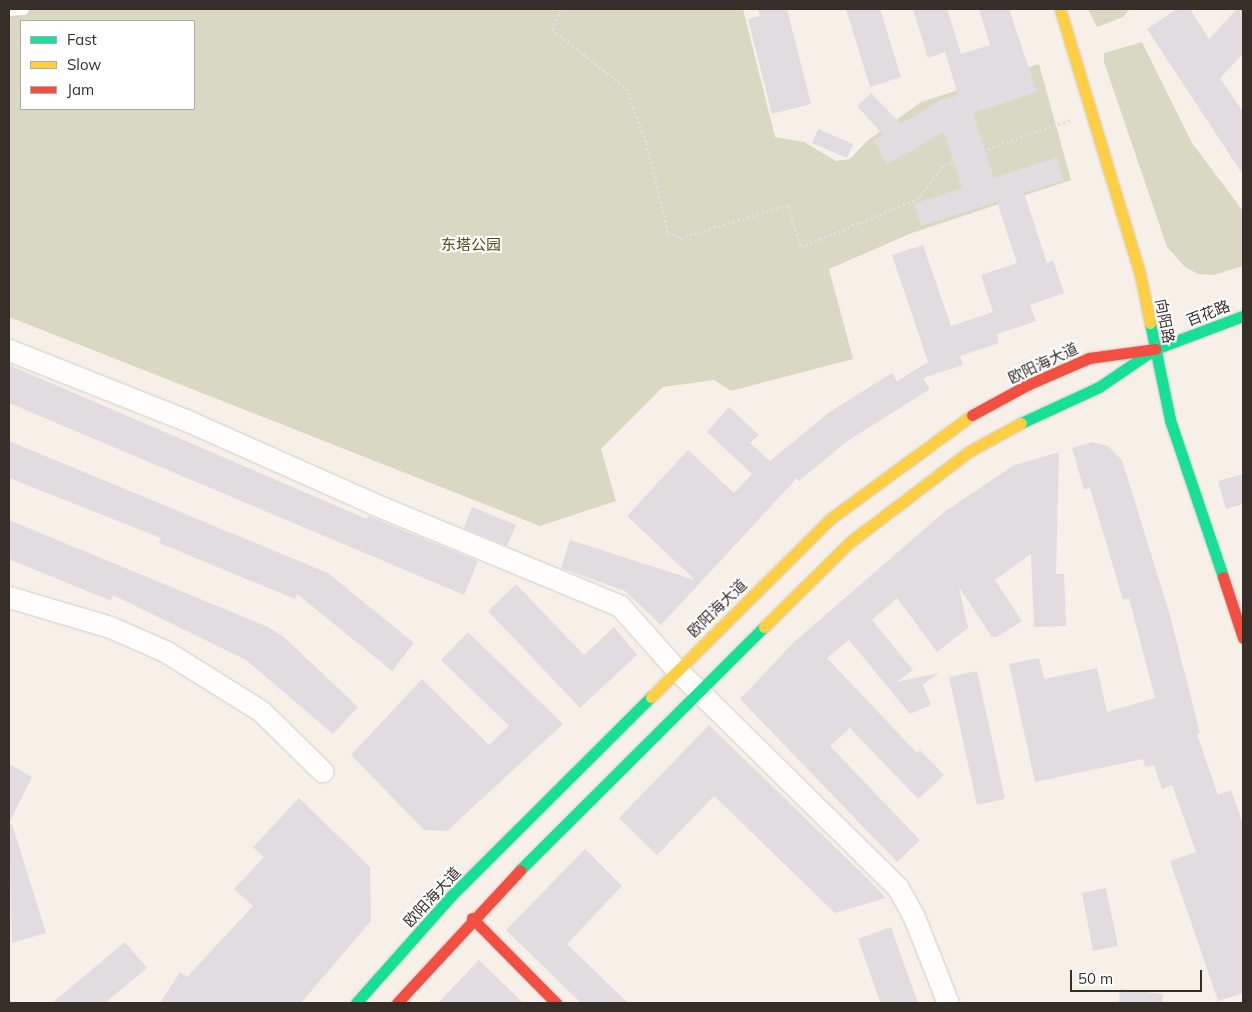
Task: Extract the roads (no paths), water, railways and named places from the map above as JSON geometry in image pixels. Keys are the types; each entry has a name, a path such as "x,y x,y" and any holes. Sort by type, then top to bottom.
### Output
{"main road":[{"name":"向阳路","path":"1060,9 1140,274 1170,420 1243,638"},
{"name":"百花路","path":"1155,349 1243,316"},
{"name":"欧阳海大道","path":"356,1003 450,897 676,669 830,519 953,426 1027,385 1089,358 1155,349"},
{"path":"397,1003 472,918 697,691 850,542 910,494 970,451 1042,411 1099,387 1155,349"},
{"path":"472,918 556,1003"}],"street":[{"path":"9,350 188,421 382,508 620,606 697,691 898,888 914,917 948,1003"},
{"path":"9,597 110,627 165,650 261,711 322,771"}],"lane":[{"path":"9,10 23,9"}],"park label":[{"name":"东塔公园","path":"471,245"}]}
